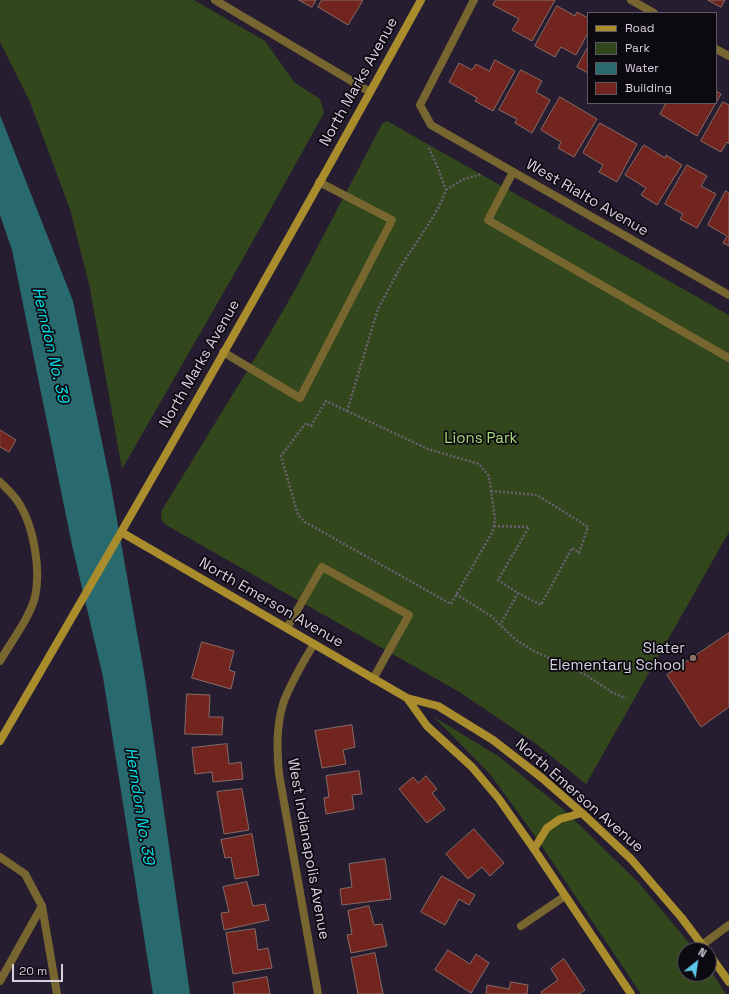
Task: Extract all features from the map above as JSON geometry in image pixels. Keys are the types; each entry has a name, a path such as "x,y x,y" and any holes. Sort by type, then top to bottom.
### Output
{"street":[{"path":"216,0 370,92"},
{"name":"North Marks Avenue","path":"0,741 223,352 421,0"},
{"name":"West Rialto Avenue","path":"474,0 420,105 431,125 729,295"},
{"path":"631,0 652,12"},
{"path":"717,50 729,56"},
{"path":"513,172 488,220 729,358"},
{"path":"223,352 300,398 392,220 319,182"},
{"path":"0,482 21,505 31,531 37,574 35,597 28,613 0,661"},
{"name":"North Emerson Avenue","path":"120,532 407,698 438,706 493,740 582,813 631,859 681,917 700,942"},
{"path":"287,628 322,567 409,616 374,679"},
{"name":"West Indianapolis Avenue","path":"314,644 294,678 284,702 279,725 277,750 279,774 318,994"},
{"name":"North Emerson Avenue","path":"407,698 427,726 472,767 494,794 534,849 631,994"},
{"path":"534,849 547,828 560,819 582,813"},
{"path":"0,857 26,874 42,906 57,994"},
{"path":"521,926 565,896"},
{"path":"0,981 42,906"},
{"path":"711,942 729,925"},
{"path":"717,965 729,982"}],"path":[{"path":"429,148 446,190"},
{"path":"347,411 378,309 401,266 439,207 446,190 462,180 482,174"},
{"path":"326,401 428,449 479,464 489,476 491,491 495,519 493,531 451,604 305,522 298,515 281,456 306,423 311,426 326,401"},
{"path":"491,491 537,495 588,527 579,553 572,548 541,604 518,593 498,580 529,527 494,526"},
{"path":"500,625 518,593"},
{"path":"456,594 491,616 516,640 586,675 613,693 626,698"}],"green space":[{"path":"0,0 194,0 265,41 295,83 320,99 324,113 240,264 122,469 90,288 70,209 30,102 0,42"},
{"name":"Lions Park","path":"387,121 729,315 729,532 586,784 535,743 461,693 166,525 161,518 162,510 296,288 382,124"},
{"path":"434,717 498,756 563,809 638,882 688,942 677,942 677,982 717,982 717,980 726,994 641,994 535,836 490,774"}],"water":[{"name":"Herndon No. 39","path":"0,115 73,301 111,486 145,678 190,994 153,994 103,677 72,545 12,250 0,215"}],"building":[{"path":"299,0 316,0 312,7"},
{"path":"322,0 363,0 348,25 318,7"},
{"path":"496,0 555,0 532,41 512,30 519,19 493,5"},
{"path":"708,0 725,0 721,7"},
{"path":"557,6 575,16 577,12 587,17 587,35 576,55 561,47 555,57 535,46"},
{"path":"587,49 587,72 577,67"},
{"path":"495,60 515,71 493,111 475,101 477,98 449,82 459,63 472,70 476,64 489,71"},
{"path":"521,70 542,81 536,92 550,100 532,133 515,123 517,119 499,110"},
{"path":"717,92 721,94 717,101"},
{"path":"560,97 597,119 574,157 558,148 561,142 541,130"},
{"path":"723,102 729,105 729,144 727,142 721,152 701,141"},
{"path":"665,104 715,104 697,136 660,114"},
{"path":"600,123 637,144 617,182 599,172 603,165 583,153"},
{"path":"644,145 665,158 666,155 682,165 657,205 641,195 646,188 625,175"},
{"path":"687,165 707,176 701,186 716,194 697,228 680,219 683,214 665,204"},
{"path":"726,191 729,193 729,246 723,243 727,236 708,225"},
{"path":"0,430 16,440 9,452 0,447"},
{"path":"729,633 729,707 701,727 667,675"},
{"path":"202,642 234,651 229,670 235,672 231,689 192,678"},
{"path":"187,694 210,695 209,717 223,717 222,735 185,734"},
{"path":"352,725 355,747 343,750 346,764 322,768 315,731"},
{"path":"227,744 229,764 241,762 243,779 213,782 212,772 195,774 192,748"},
{"path":"359,771 362,794 352,795 354,809 326,814 324,798 329,797 326,776"},
{"path":"426,776 437,789 432,793 445,809 427,823 399,789 413,777 418,783"},
{"path":"242,789 249,830 224,834 217,792"},
{"path":"474,829 504,863 490,876 482,867 468,879 446,854"},
{"path":"252,834 259,875 235,879 231,857 225,858 221,840"},
{"path":"385,859 391,899 342,905 340,889 352,887 349,864"},
{"path":"442,876 475,895 469,905 459,899 445,925 421,912"},
{"path":"247,882 253,906 265,904 269,920 224,930 221,913 229,912 223,887"},
{"path":"369,906 374,925 382,924 387,946 351,953 347,935 352,934 348,911"},
{"path":"255,929 258,950 268,948 272,968 233,974 226,933"},
{"path":"448,950 470,964 476,954 489,963 471,993 435,970"},
{"path":"375,953 383,994 358,994 351,958"},
{"path":"564,959 585,990 579,994 542,994 541,992 558,980 551,969"},
{"path":"267,977 270,994 234,994 233,983"},
{"path":"511,982 528,985 527,994 486,994 487,985 509,989"}],"place":[{"name":"Slater Elementary School","path":"693,658"}]}
